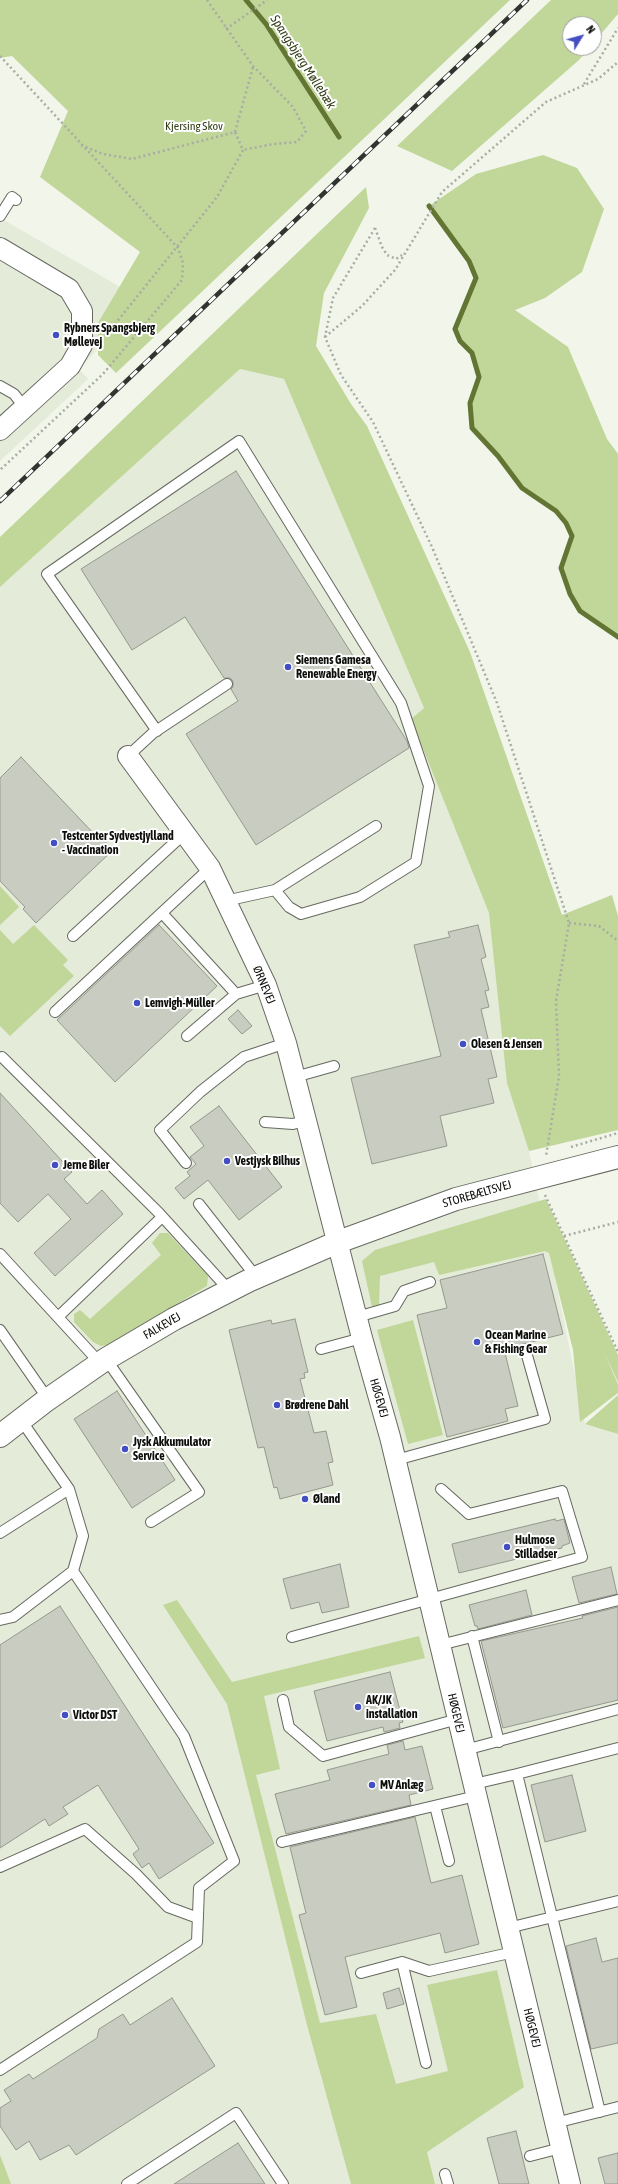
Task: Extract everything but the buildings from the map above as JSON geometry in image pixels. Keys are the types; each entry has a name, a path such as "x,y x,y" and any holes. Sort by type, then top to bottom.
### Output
{"street":[{"path":"0,430 70,366 82,345 82,311 69,289 2,253"},
{"name":"ØRNEVEJ","path":"128,756 210,868 266,985 286,1043 338,1242"},
{"name":"STOREBÆLTSVEJ","path":"338,1242 456,1199 618,1157"},
{"name":"FALKEVEJ","path":"0,1436 48,1399 103,1361 174,1319 229,1290 338,1242"},
{"name":"HØGEVEJ","path":"338,1242 362,1338 396,1460 570,2184"}],"lane":[{"path":"0,216 12,197 16,200"},
{"path":"0,386 14,394 25,408"},
{"path":"156,731 47,574 239,441 401,703 429,786 416,862 360,897 301,914 289,907 274,890"},
{"path":"128,756 156,731 227,684"},
{"path":"225,901 274,890 376,826"},
{"path":"73,936 185,833"},
{"path":"55,1012 210,868"},
{"path":"162,913 236,994"},
{"path":"187,1036 236,994 266,985"},
{"path":"186,1163 160,1130 200,1092 244,1057 286,1043"},
{"path":"2,1057 162,1217 229,1290"},
{"path":"295,1077 334,1066"},
{"path":"265,1122 292,1124 306,1120"},
{"path":"199,1204 257,1278"},
{"path":"58,1317 162,1217"},
{"path":"0,1254 58,1317 103,1361 199,1492 151,1522"},
{"path":"357,1317 395,1306 404,1291 430,1282"},
{"path":"0,1330 48,1399"},
{"path":"321,1349 362,1338"},
{"path":"396,1460 545,1419 526,1352"},
{"path":"0,1620 13,1617 73,1571 84,1536 69,1490 21,1420"},
{"path":"292,1637 582,1557 562,1491 470,1514 441,1489"},
{"path":"0,1533 69,1490"},
{"path":"0,2070 197,1942 199,1888 234,1861 184,1736 73,1571"},
{"path":"440,1645 618,1600"},
{"path":"472,1636 498,1742"},
{"path":"283,1700 289,1727 323,1756 458,1719"},
{"path":"465,1750 618,1709"},
{"path":"282,1842 435,1806 517,1774 618,1748"},
{"path":"517,1774 600,2112"},
{"path":"435,1806 449,1861"},
{"path":"0,1867 85,1829 136,1874 168,1907 198,1918"},
{"path":"508,1928 618,1901"},
{"path":"361,1974 402,1962 429,1971 514,1952"},
{"path":"402,1962 426,2062"},
{"path":"555,2123 618,2107"},
{"path":"127,2184 236,2113 283,2184"},
{"path":"530,2156 561,2148"}],"path":[{"path":"82,345 107,334 178,248 217,197 243,150 273,144 297,142 306,131 293,106 253,66 226,29 208,0"},
{"path":"226,29 267,0"},
{"path":"584,84 618,28"},
{"path":"0,56 178,248 183,263 182,280 103,374 0,470"},
{"path":"325,337 362,306 382,286 395,270 442,192 546,102 598,78 618,62"},
{"path":"243,150 235,132 253,66"},
{"path":"80,144 103,154 132,159 235,132"},
{"path":"404,254 396,259 387,255 382,247 375,228 333,298 325,337 341,375 373,422 432,546 494,696 569,923 556,1002 559,1076 542,1176 546,1196 618,1352"},
{"path":"569,923 599,926 618,941"},
{"path":"564,1236 618,1222"}],"shaded area":[{"name":"Rybners Spangsbjerg Møllevej","path":"0,218 143,300 79,369 88,379 0,461"},
{"path":"240,369 284,379 424,708 411,719 489,913 529,1151 585,1424 618,1434 618,2184 0,2184 0,587"}],"green space":[{"name":"Kjersing Skov","path":"0,0 510,0 116,373 98,355 98,323 140,252 40,177 68,111 12,56 0,58"},
{"path":"551,0 618,0 618,14 602,33 602,16 562,16 562,56 582,56 452,171 397,146"},
{"path":"543,155 577,168 604,209 582,272 545,298 515,310 568,347 607,439 618,454 618,637 580,611 570,594 561,568 572,536 566,523 556,511 522,488 498,456 472,428 470,403 479,377 472,353 460,341 455,329 476,278 469,261 429,206 476,174"},
{"path":"366,187 369,208 324,293 316,346 351,404 367,426 470,652 562,915 612,895 618,916 618,1130 529,1151 507,1083 489,913 411,719 424,708 284,379 240,369 0,587 0,537"},
{"path":"0,886 19,907 0,925"},
{"path":"34,925 68,960 63,965 74,976 10,1036 0,1026 0,930 13,944"},
{"path":"546,1199 618,1355 618,1382 603,1350 618,1384 618,1393 580,1422 573,1350 549,1253 545,1251 439,1275 434,1262 380,1276 379,1305 372,1307 362,1261 375,1250"},
{"path":"160,1233 168,1233 208,1276 207,1286 107,1345 101,1346 93,1342 74,1322 74,1314 80,1310 90,1319 161,1255 152,1243"},
{"path":"413,1320 443,1435 408,1444 377,1330"},
{"path":"618,1395 618,1434 585,1424"},
{"path":"177,1600 232,1682 419,1636 425,1658 264,1696 280,1769 256,1775 320,2023 376,2014 396,2084 448,2071 427,1985 497,1970 524,2087 427,2152 435,2184 351,2184 307,2025 227,1704 163,1605"},
{"path":"0,2155 11,2184 0,2184"}],"waterway":[{"name":"Spangsbjerg Møllebæk","path":"246,0 266,24 339,137"},
{"name":"Spangsbjerg Møllebæk","path":"429,206 469,261 476,278 455,329 460,341 472,353 479,377 470,403 472,428 498,456 522,488 556,511 566,523 572,536 561,568 570,594 580,611 618,637"}],"railway":[{"path":"0,501 527,0"}],"place":[{"name":"Rybners Spangsbjerg Møllevej","path":"56,335"},
{"name":"Siemens Gamesa Renewable Energy","path":"288,667"},
{"name":"Testcenter Sydvestjylland - Vaccination","path":"54,843"},
{"name":"Lemvigh-Müller","path":"137,1003"},
{"name":"Olesen & Jensen","path":"463,1044"},
{"name":"Vestjysk Bilhus","path":"227,1161"},
{"name":"Jerne Biler","path":"55,1165"},
{"name":"Ocean Marine & Fishing Gear","path":"477,1342"},
{"name":"Brødrene Dahl","path":"277,1405"},
{"name":"Jysk Akkumulator Service","path":"125,1449"},
{"name":"Øland","path":"305,1499"},
{"name":"Hulmose Stilladser","path":"507,1547"},
{"name":"AK/JK installation","path":"358,1707"},
{"name":"Victor DST","path":"65,1715"},
{"name":"MV Anlæg","path":"372,1785"}]}
